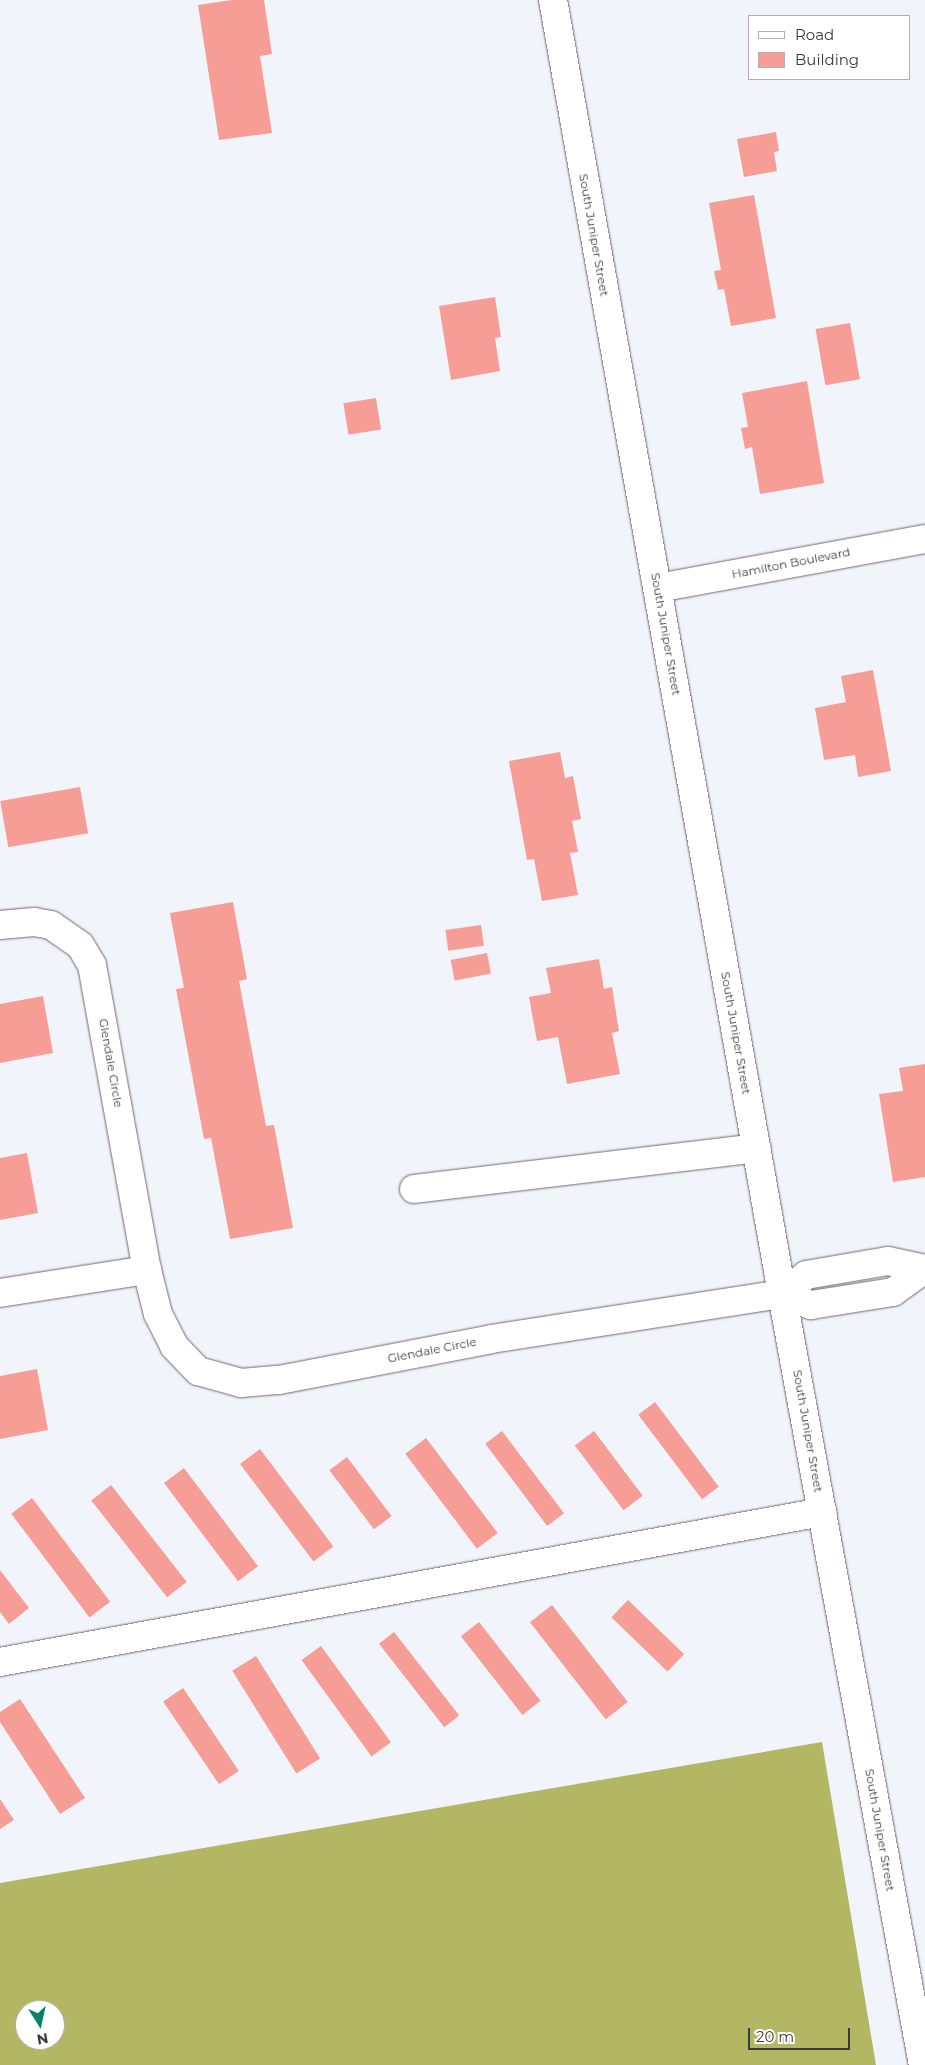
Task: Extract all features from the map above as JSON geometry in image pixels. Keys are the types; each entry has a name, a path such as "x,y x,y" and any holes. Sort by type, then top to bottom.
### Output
{"street":[{"name":"South Juniper Street","path":"553,0 782,1294 924,2065"},
{"name":"Hamilton Boulevard","path":"658,588 925,539"},
{"name":"Glendale Circle","path":"0,925 34,922 51,925 80,945 92,965 147,1270 158,1314 174,1346 198,1371 241,1384 279,1380 491,1339 782,1294"},
{"path":"414,1189 757,1148"},
{"path":"782,1294 806,1275 888,1261 925,1269"},
{"path":"0,1293 147,1270"},
{"path":"0,1662 822,1512"}],"green space":[{"path":"822,1742 876,2065 0,2065 0,1883"}],"building":[{"path":"232,0 264,0 272,54 260,56 272,133 219,140 198,5"},
{"path":"776,132 779,151 774,152 777,171 744,177 737,139"},
{"path":"754,195 776,318 731,326 724,289 718,290 714,271 721,270 709,203"},
{"path":"495,297 501,337 495,338 500,371 451,380 439,306"},
{"path":"850,323 860,379 825,385 816,329"},
{"path":"807,381 824,483 760,494 752,447 745,449 741,428 748,427 742,393"},
{"path":"376,398 381,430 348,435 343,403"},
{"path":"873,670 891,771 858,777 855,755 824,760 815,708 846,702 841,676"},
{"path":"560,752 565,778 573,776 581,819 572,821 578,852 570,853 578,895 542,901 534,859 527,860 509,761"},
{"path":"80,787 88,833 8,847 0,801"},
{"path":"233,902 247,979 239,981 266,1126 274,1125 293,1228 230,1239 211,1138 204,1139 176,989 184,988 170,913"},
{"path":"481,925 484,946 448,951 445,930"},
{"path":"487,953 491,974 455,981 451,960"},
{"path":"599,959 604,989 612,987 619,1031 612,1033 620,1074 567,1084 558,1037 537,1041 529,997 551,993 546,968"},
{"path":"43,996 53,1053 0,1063 0,1004"},
{"path":"925,1064 925,1177 893,1182 879,1094 903,1091 899,1068"},
{"path":"27,1153 38,1213 0,1220 0,1158"},
{"path":"37,1369 48,1430 0,1439 0,1376"},
{"path":"655,1402 719,1487 702,1499 638,1415"},
{"path":"502,1431 564,1513 547,1526 485,1444"},
{"path":"594,1431 643,1496 624,1510 575,1445"},
{"path":"426,1438 498,1533 477,1549 405,1454"},
{"path":"260,1449 333,1546 313,1561 240,1464"},
{"path":"347,1457 392,1516 374,1529 329,1470"},
{"path":"184,1468 258,1566 238,1581 164,1483"},
{"path":"111,1485 187,1582 167,1597 91,1500"},
{"path":"32,1498 110,1602 89,1617 11,1514"},
{"path":"0,1570 29,1608 9,1624 0,1612"},
{"path":"628,1600 684,1654 667,1671 611,1617"},
{"path":"552,1605 628,1702 606,1719 530,1622"},
{"path":"479,1622 541,1701 522,1715 461,1636"},
{"path":"394,1632 459,1716 444,1727 379,1644"},
{"path":"321,1646 391,1742 372,1756 302,1660"},
{"path":"256,1656 320,1759 296,1773 232,1671"},
{"path":"183,1688 239,1771 219,1784 163,1701"},
{"path":"20,1699 85,1798 60,1814 0,1722 0,1712"},
{"path":"0,1799 14,1820 0,1829"}]}
